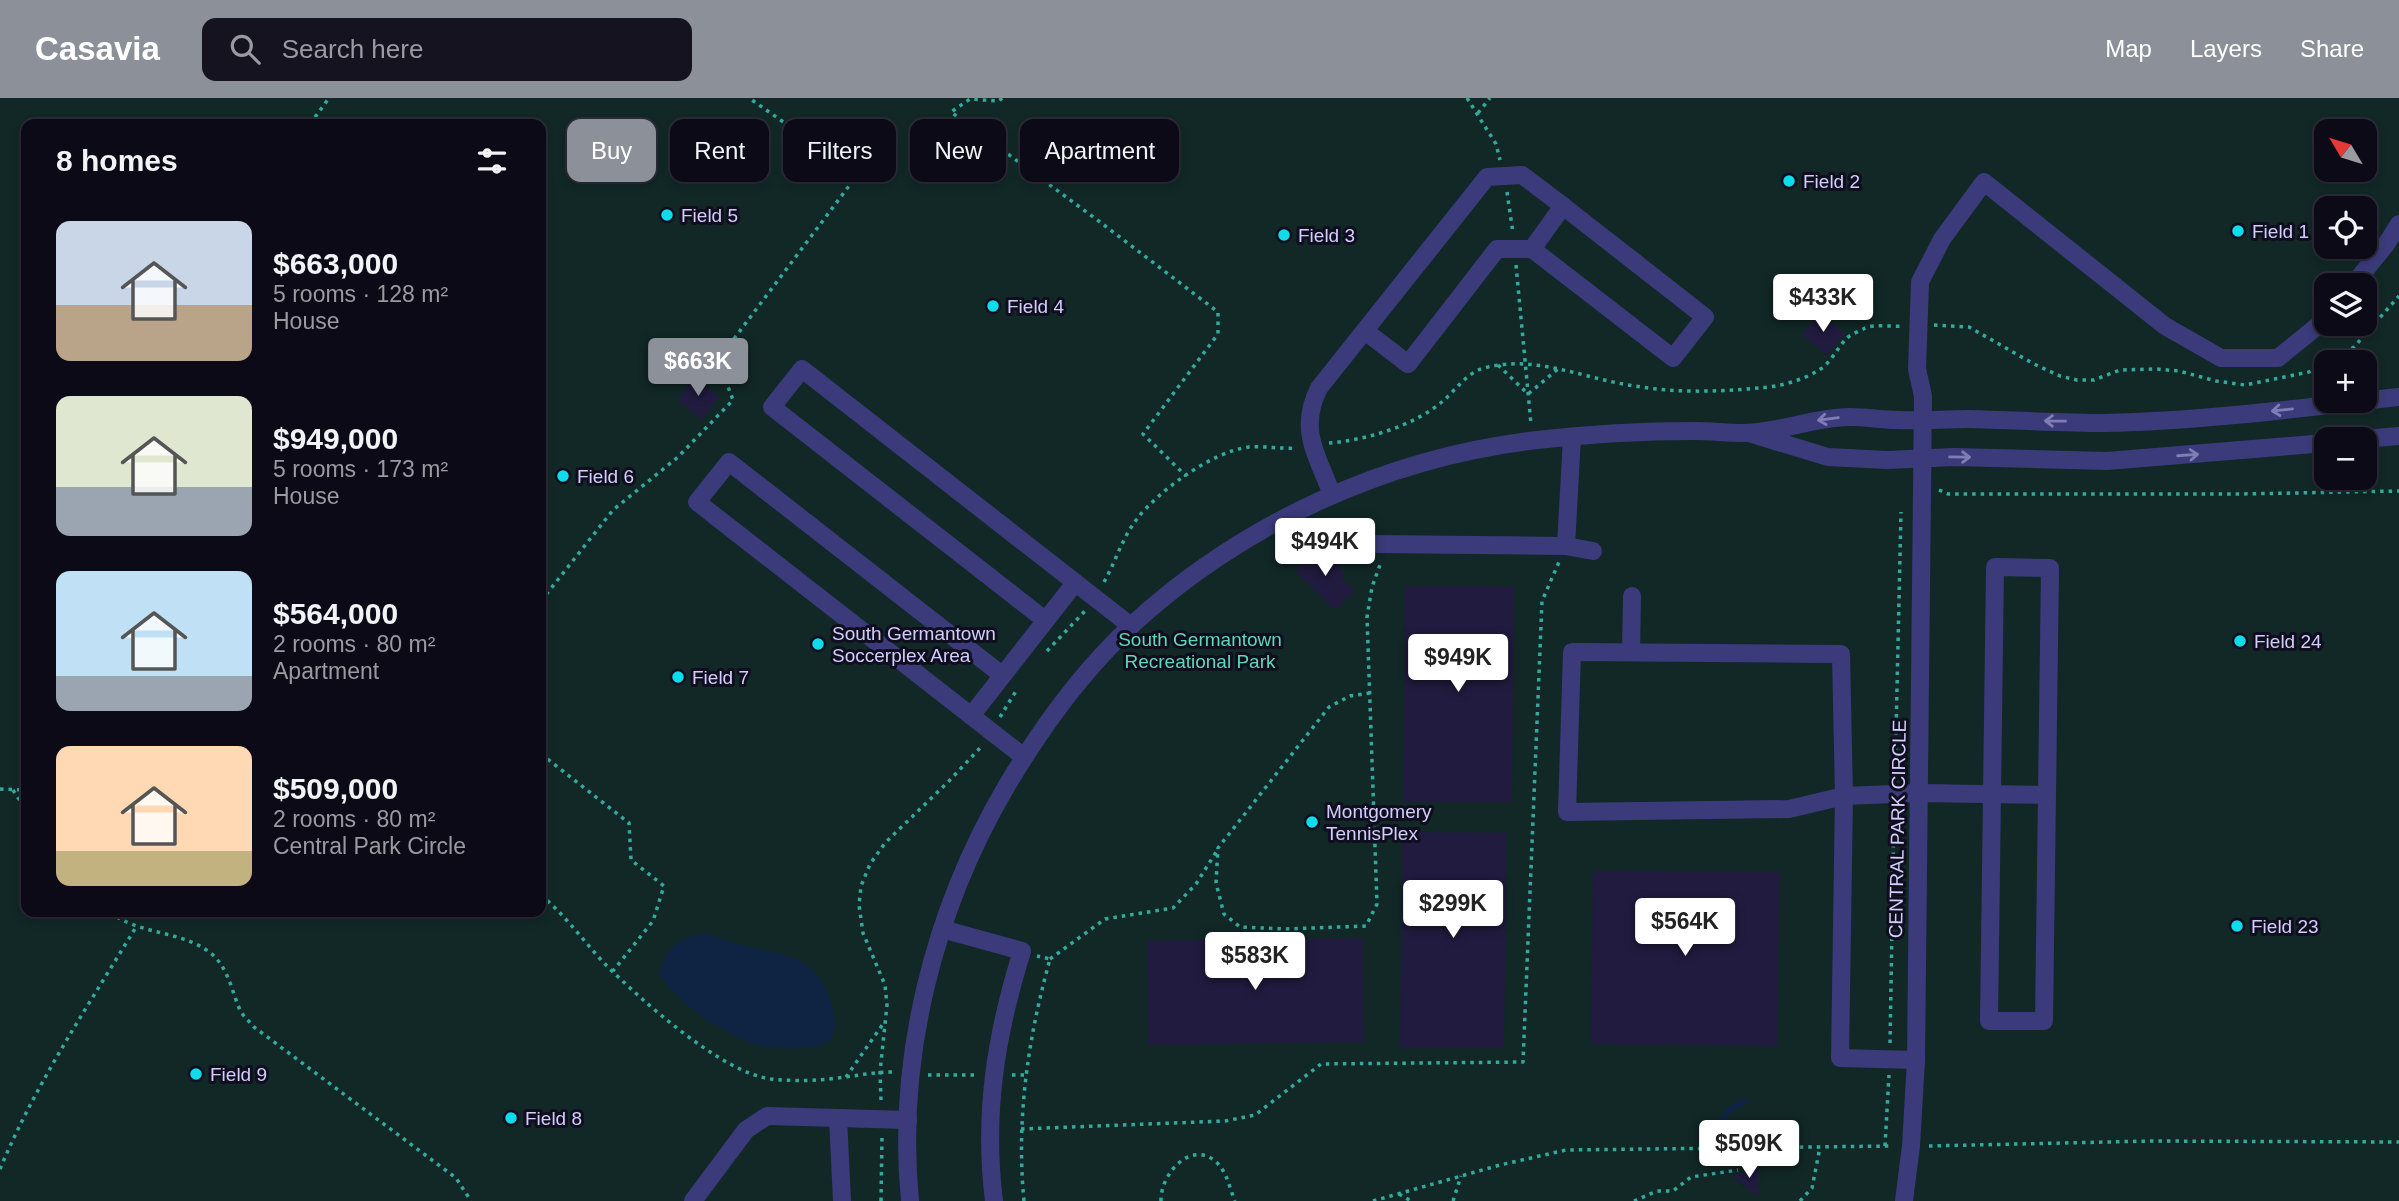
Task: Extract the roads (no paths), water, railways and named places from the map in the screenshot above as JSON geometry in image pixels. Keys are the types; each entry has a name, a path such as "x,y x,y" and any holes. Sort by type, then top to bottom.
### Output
{"street":[{"path":"1332,495 1310,436 1308,417 1319,388 1487,177 1522,175 1705,317 1673,358 1532,249 1497,249 1408,364 1365,331"},
{"name":"CENTRAL PARK CIRCLE","path":"1904,1201 1911,1146 1916,1060 1923,420 1923,396 1917,369 1920,282 1941,239 1984,182 2165,326 2221,358 2278,358 2314,328"},
{"path":"1532,249 1563,206"},
{"path":"2363,273 2399,223"},
{"path":"1045,620 772,407 802,369 1130,626"},
{"path":"910,1201 908,1120 911,1073 923,996 942,929 964,869 986,821 1024,757 1081,679 1130,626 1185,580 1250,537 1332,495 1402,469 1461,453 1532,440 1692,431 1749,433 1848,417 2106,423 2259,412 2399,397"},
{"path":"1749,433 1828,457 1887,460 1922,458 2107,461 2314,444"},
{"path":"2377,438 2399,436"},
{"path":"1566,546 1572,437"},
{"path":"1002,675 729,462 697,502 1024,757"},
{"path":"1380,544 1566,546 1593,551"},
{"path":"1995,567 2050,568 2044,1021 1989,1021 1992,794 1995,567"},
{"path":"971,716 1075,583"},
{"path":"1631,652 1632,596"},
{"path":"1916,1060 1840,1058 1844,796 1841,654 1572,652 1567,812 1789,809 1844,796 1919,793 2047,795"},
{"path":"942,929 1022,951 1006,1002 995,1055 990,1127 994,1201"},
{"path":"692,1201 746,1130 767,1116 908,1120"},
{"path":"838,1118 842,1201"}],"water":[{"path":"706,933 788,956 814,971 830,998 835,1018 832,1036 826,1042 810,1047 762,1046 722,1029 697,1013 675,993 659,973 675,944"}],"waterway":[{"path":"1719,1125 1729,1110 1746,1101"}],"place":[{"name":"Field 2","path":"1789,181"},
{"name":"Field 5","path":"667,215"},
{"name":"Field 1","path":"2238,231"},
{"name":"Field 3","path":"1284,235"},
{"name":"Field 4","path":"993,306"},
{"name":"Field 6","path":"563,476"},
{"name":"Field 24","path":"2240,641"},
{"name":"South Germantown Soccerplex Area","path":"818,644"},
{"name":"Field 7","path":"678,677"},
{"name":"Montgomery TennisPlex","path":"1312,822"},
{"name":"Field 23","path":"2237,926"},
{"name":"Field 9","path":"196,1074"},
{"name":"Field 8","path":"511,1118"}],"park label":[{"name":"South Germantown Recreational Park","path":"1200,650"}]}
